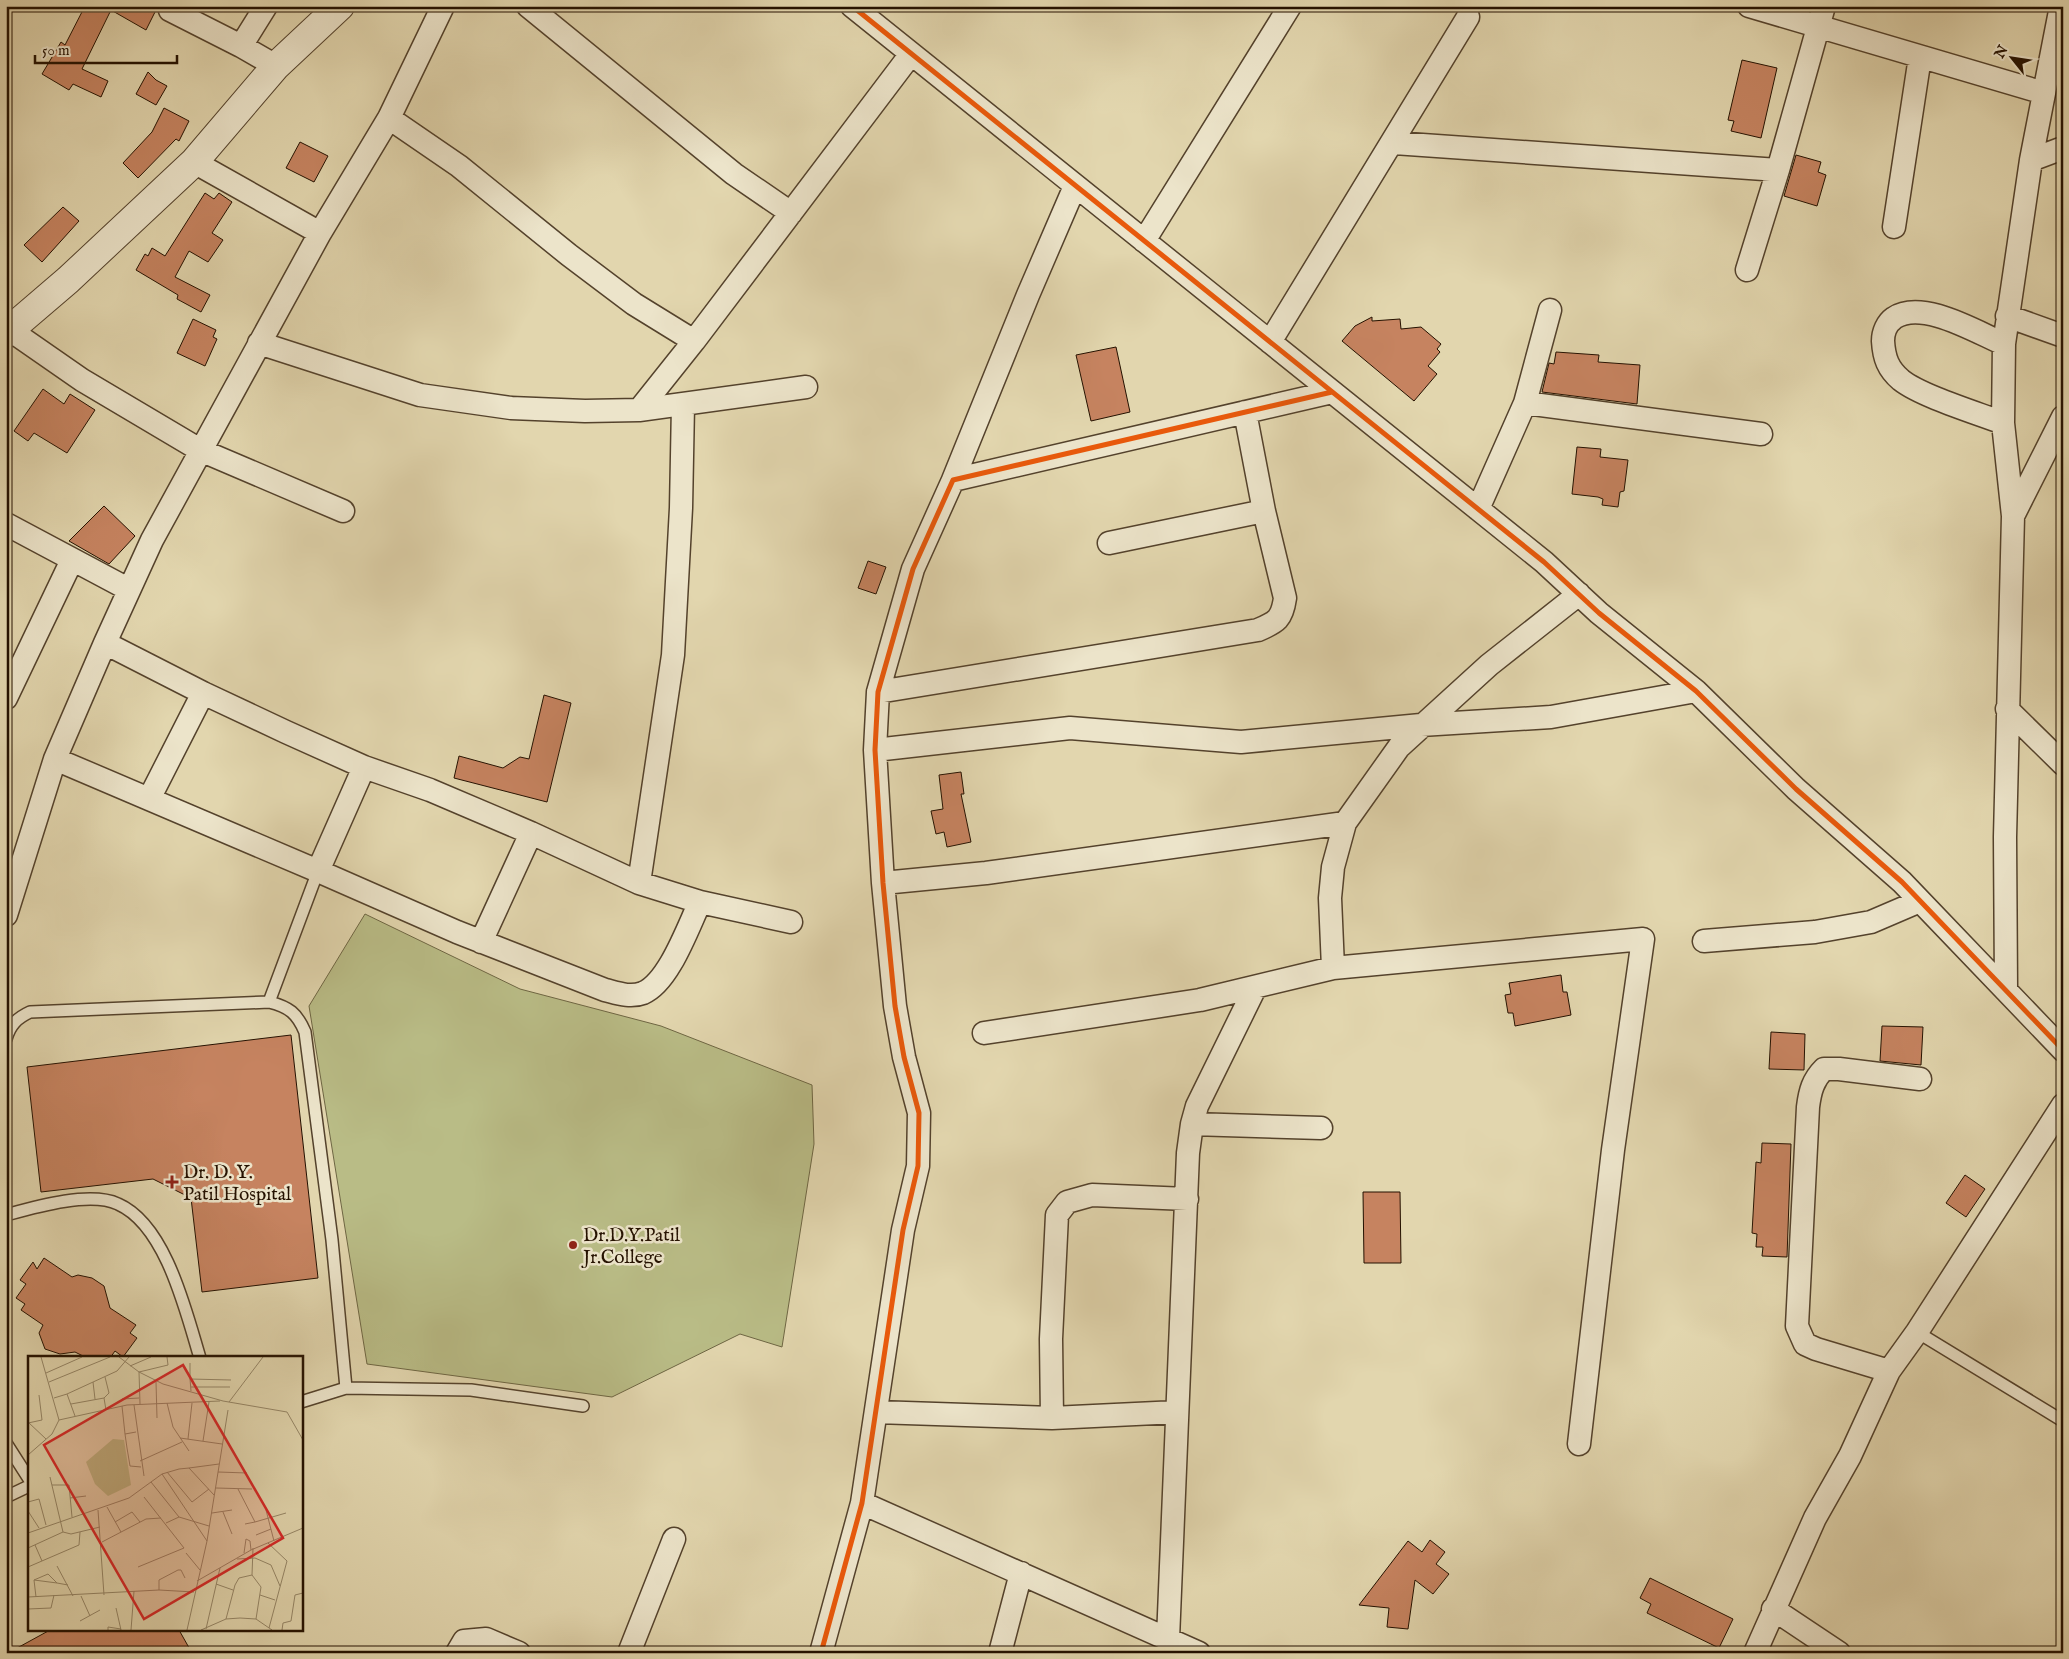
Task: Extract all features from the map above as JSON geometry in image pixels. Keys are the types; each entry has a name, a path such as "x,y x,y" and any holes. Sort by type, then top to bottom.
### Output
{"street":[{"path":"241,46 266,6"},
{"path":"340,6 276,66 194,162 68,280 8,332 82,380 200,450 343,510"},
{"path":"6,914 55,759 128,589 200,450 320,233 389,118 443,6"},
{"path":"528,6 734,174 791,213"},
{"path":"852,6 1478,509 1696,691 1796,789 1902,882 2063,1050"},
{"path":"1144,242 1290,6"},
{"path":"1749,6 1821,17 1920,57 2044,93"},
{"path":"2006,989 2005,837 2012,516 2003,423 2004,344 2031,160 2061,6"},
{"path":"168,7 276,66"},
{"path":"1270,342 1394,142 1468,17"},
{"path":"1747,270 1778,170 1821,17"},
{"path":"639,410 694,341 911,54"},
{"path":"1894,227 1920,57"},
{"path":"389,118 459,166 569,255 634,304 694,341"},
{"path":"1394,142 1778,170"},
{"path":"2031,160 2063,148"},
{"path":"194,162 320,233"},
{"path":"821,1653 862,1503 903,1230 918,1166 919,1113 904,1057 895,1006 883,883 875,750 878,692 913,568 953,480 1028,295 1075,186"},
{"path":"1478,509 1525,404 1550,310"},
{"path":"2003,423 1918,390 1902,381 1887,366 1883,339 1888,322 1902,313 1918,311 1938,316 2004,344"},
{"path":"2007,316 2063,336"},
{"path":"259,344 420,395 511,408 585,411 639,410 806,387"},
{"path":"953,480 1332,392"},
{"path":"1525,404 1761,434"},
{"path":"639,883 673,655 681,508 683,405"},
{"path":"878,692 1258,630 1273,624 1283,613 1284,598 1264,511 1245,412"},
{"path":"2012,516 2063,417"},
{"path":"1109,543 1264,511"},
{"path":"6,524 128,589"},
{"path":"6,698 72,560"},
{"path":"1333,968 1330,898 1333,867 1345,823 1399,747 1489,665 1579,594"},
{"path":"104,643 203,693 364,767 430,790 531,833 639,883 700,902 791,922"},
{"path":"875,750 1070,728 1241,742 1550,717 1696,691"},
{"path":"149,799 203,693"},
{"path":"2007,709 2063,764"},
{"path":"55,759 481,942 605,990 627,995 643,993 658,982 668,967 700,902"},
{"path":"318,871 364,767"},
{"path":"883,883 986,873 1345,823"},
{"path":"481,942 531,833"},
{"path":"1704,941 1815,932 1871,922 1920,901"},
{"path":"984,1033 1200,1000 1333,968 1643,939 1613,1150 1579,1444"},
{"path":"1168,1639 1177,1412 1192,1124 1197,1106 1255,988"},
{"path":"1890,1371 1805,1344 1797,1326 1808,1106 1810,1090 1816,1077 1824,1069 1839,1069 1920,1079"},
{"path":"1755,1653 1815,1518 1850,1456 1890,1371 2063,1105"},
{"path":"1192,1124 1321,1128"},
{"path":"1052,1418 1051,1339 1057,1215 1067,1202 1092,1195 1187,1199"},
{"path":"876,1412 1052,1418 1177,1412"},
{"path":"862,1503 1199,1653"},
{"path":"629,1653 674,1539"},
{"path":"1000,1653 1022,1573"},
{"path":"1773,1609 1839,1653"},
{"path":"456,1653 464,1640 486,1639 519,1653"}],"lane":[{"path":"269,1002 318,871"},
{"path":"6,1039 9,1029 20,1017 30,1012 269,1002 293,1011 300,1019 305,1032 332,1240 346,1388"},
{"path":"6,1215 49,1203 92,1199 118,1204 147,1229 167,1258 199,1356"},
{"path":"1917,1332 2063,1421"},
{"path":"302,1402 346,1388 471,1390 583,1406"},
{"path":"6,1442 28,1477"},
{"path":"6,1497 28,1486"}],"green space":[{"name":"Dr.D.Y.Patil Jr.College","path":"365,914 520,989 661,1026 812,1085 814,1144 782,1347 740,1334 612,1397 367,1364 309,1006"}],"building":[{"path":"85,6 158,6 146,30 111,10 82,69 108,81 101,97 73,84 69,90 42,74 61,42 65,45"},
{"path":"1742,60 1777,68 1761,138 1731,131 1734,121 1728,120"},
{"path":"148,72 156,80 167,86 156,105 136,94"},
{"path":"164,108 189,121 179,141 176,139 138,178 123,163 152,132"},
{"path":"300,142 328,156 314,182 286,168"},
{"path":"1796,155 1821,162 1818,172 1826,175 1817,206 1784,196"},
{"path":"205,193 214,199 219,193 232,202 212,233 223,240 208,262 189,251 175,277 210,295 201,312 177,299 178,295 136,270 145,254 148,256 152,248 165,256"},
{"path":"63,207 79,221 42,262 24,245"},
{"path":"1372,317 1372,321 1400,319 1401,329 1421,327 1441,344 1437,349 1440,352 1428,366 1437,374 1414,401 1342,341 1355,326"},
{"path":"193,319 216,330 213,337 217,339 205,366 177,353"},
{"path":"1116,347 1130,412 1091,421 1076,355"},
{"path":"1556,352 1599,355 1598,362 1640,365 1637,404 1542,392 1549,363 1554,364"},
{"path":"43,389 64,404 70,394 95,410 67,453 34,433 28,441 14,431"},
{"path":"1577,447 1601,449 1600,457 1628,460 1624,491 1620,492 1618,507 1602,505 1603,499 1598,497 1572,494"},
{"path":"104,506 135,536 109,564 69,541"},
{"path":"868,561 886,567 876,594 858,588"},
{"path":"544,695 571,703 547,802 454,778 459,756 503,768 520,757 529,759"},
{"path":"961,772 964,794 961,794 971,842 947,847 944,832 936,834 931,811 943,809 939,775"},
{"path":"1561,975 1563,992 1567,992 1571,1015 1515,1026 1513,1013 1508,1013 1505,995 1511,994 1509,983"},
{"path":"1882,1026 1923,1027 1921,1065 1880,1061"},
{"path":"1771,1032 1805,1034 1804,1070 1769,1069"},
{"path":"291,1035 318,1278 202,1292 191,1198 153,1179 41,1192 27,1067"},
{"path":"1762,1143 1791,1144 1787,1257 1762,1256 1763,1247 1756,1247 1757,1234 1752,1233 1756,1162 1761,1163"},
{"path":"1965,1175 1985,1189 1966,1217 1946,1203"},
{"path":"1363,1192 1400,1192 1401,1263 1364,1263"},
{"path":"44,1258 72,1277 78,1275 92,1278 104,1286 110,1308 136,1325 130,1333 137,1338 124,1356 115,1351 111,1356 83,1356 75,1352 60,1354 45,1349 39,1333 43,1325 21,1310 25,1304 16,1298 26,1284 20,1280 33,1262 37,1269"},
{"path":"1430,1540 1445,1552 1436,1564 1449,1574 1433,1594 1415,1580 1408,1629 1387,1627 1389,1608 1359,1605 1408,1541 1422,1552"},
{"path":"1650,1578 1733,1619 1719,1648 1647,1613 1651,1604 1640,1598"},
{"path":"46,1632 180,1632 192,1653 8,1653"}],"cycle path":[{"path":"852,6 1544,562 1599,613 1696,691 1796,789 1902,882 2063,1050"},
{"path":"821,1653 862,1503 903,1230 918,1166 919,1113 904,1057 895,1006 883,883 875,750 878,692 913,569 953,480 1332,392"}],"place":[{"name":"Dr. D. Y. Patil Hospital","path":"172,1182"},
{"name":"Dr.D.Y.Patil Jr.College","path":"573,1245"}]}
